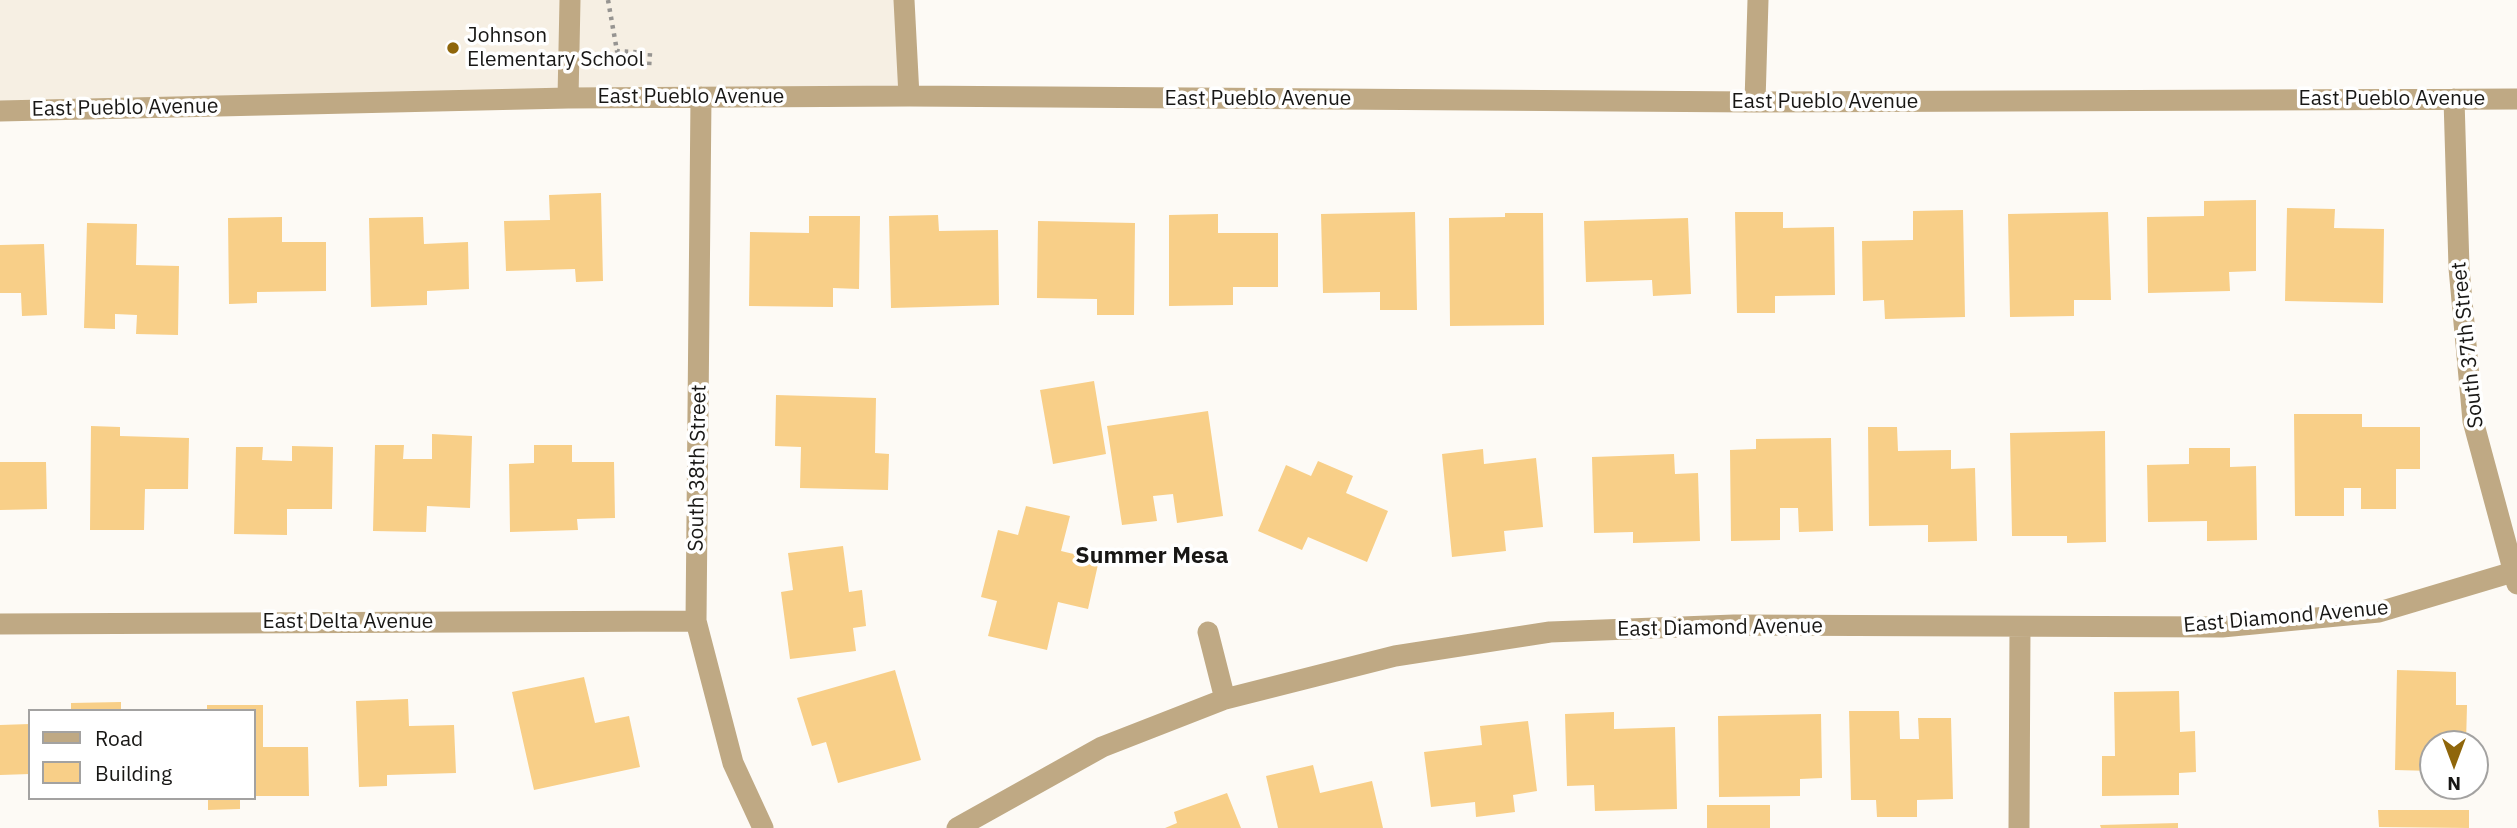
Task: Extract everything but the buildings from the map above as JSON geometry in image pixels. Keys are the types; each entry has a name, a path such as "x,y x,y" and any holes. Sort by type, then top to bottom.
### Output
{"street":[{"path":"568,98 570,0"},
{"path":"904,0 909,96"},
{"path":"1755,102 1758,0"},
{"name":"East Pueblo Avenue","path":"0,111 648,97 909,96 1755,102 2517,99"},
{"name":"South 38th Street","path":"701,97 696,621 733,763 763,828"},
{"name":"South 37th Street","path":"2454,99 2459,268 2473,421 2515,579"},
{"name":"East Diamond Avenue","path":"957,828 1102,747 1225,699 1395,656 1550,632 1734,625 2222,627 2379,612 2515,579"},
{"name":"East Delta Avenue","path":"0,624 696,621"},
{"path":"2019,828 2020,627"},
{"path":"1208,632 1225,699"}],"path":[{"path":"608,0 617,51 650,53 648,97"}],"shaded area":[{"name":"Johnson Elementary School","path":"0,0 904,0 909,96 0,111"}],"place":[{"name":"Johnson Elementary School","path":"453,48"}],"district":[{"name":"Summer Mesa","path":"1152,556"}]}
